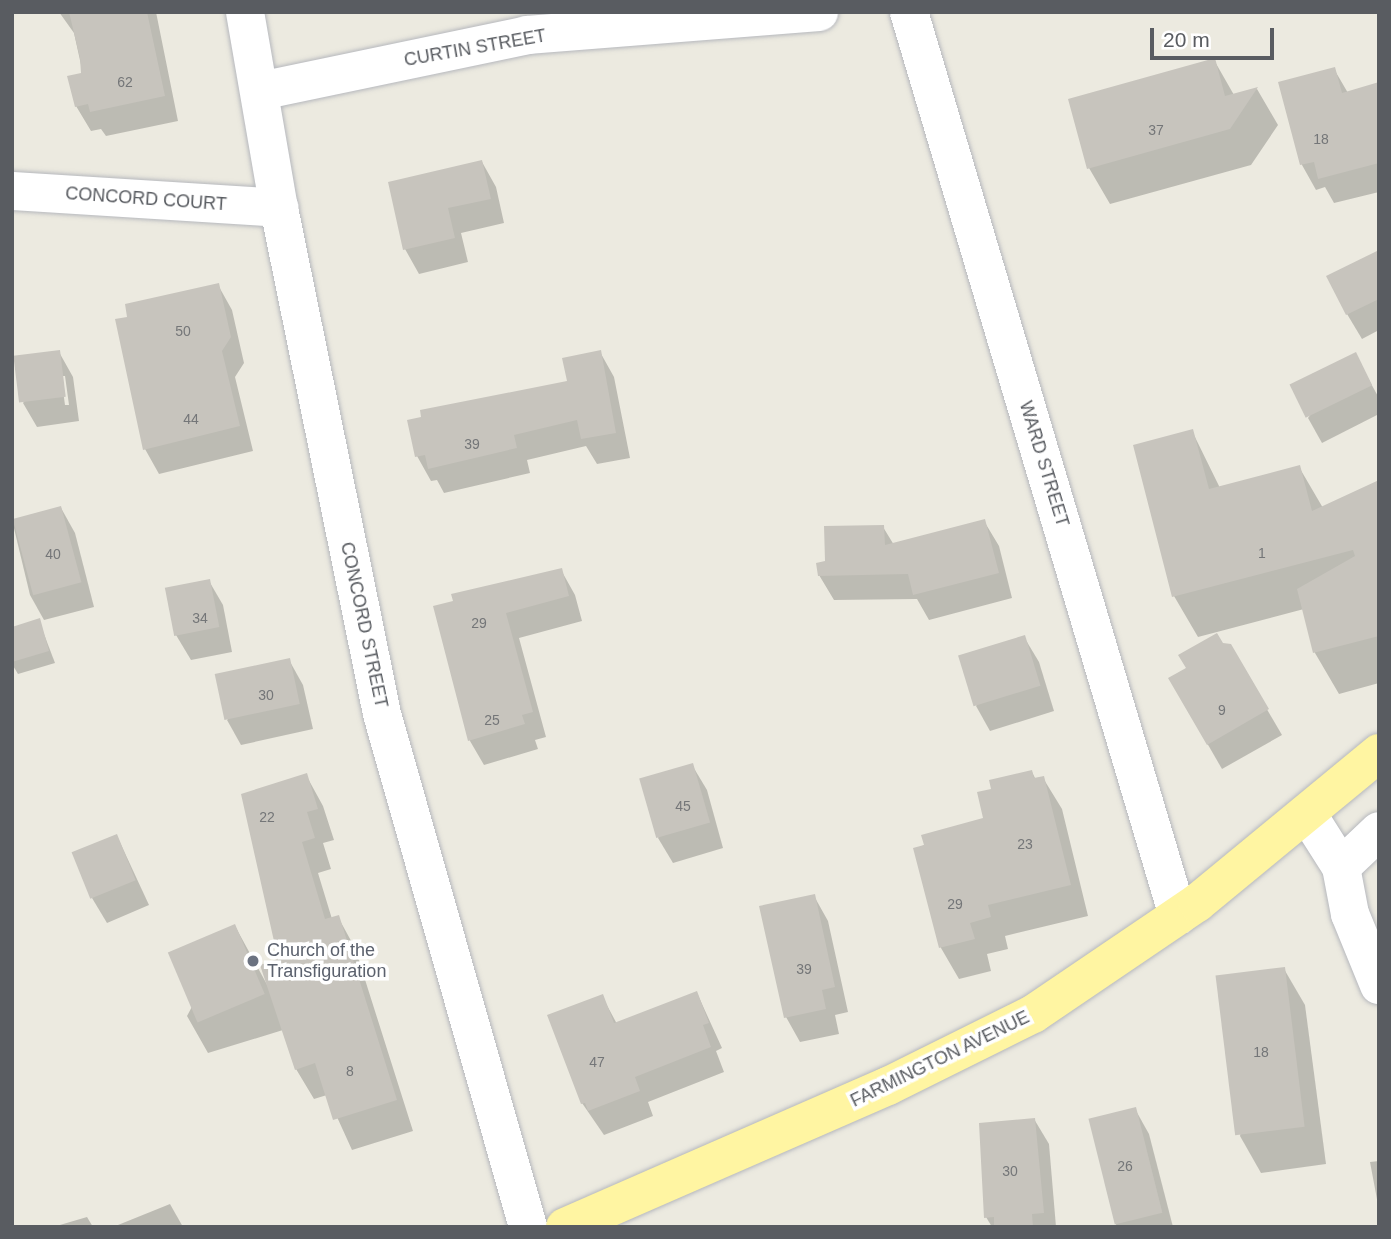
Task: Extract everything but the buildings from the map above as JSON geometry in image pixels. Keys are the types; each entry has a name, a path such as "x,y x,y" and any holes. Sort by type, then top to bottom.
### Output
{"main road":[{"name":"FARMINGTON AVENUE","path":"565,1227 980,1043 1059,998 1178,916 1308,815 1379,753"}],"street":[{"name":"CONCORD STREET","path":"245,12 279,208 382,714 528,1227"},
{"name":"CURTIN STREET","path":"260,91 527,36 819,12"},
{"name":"WARD STREET","path":"909,12 1178,916"},
{"name":"CONCORD COURT","path":"12,191 279,208"},
{"path":"1308,815 1365,907 1379,985"},
{"path":"1341,867 1379,831"}],"place":[{"name":"Church of the Transfiguration","path":"253,961"}]}
